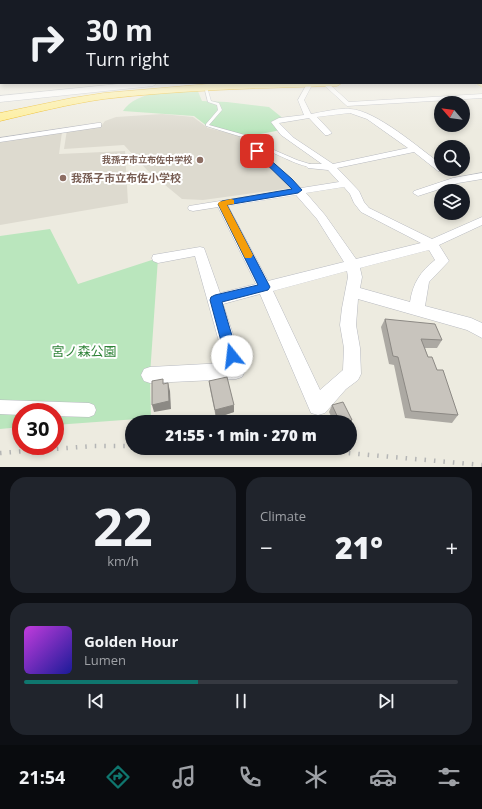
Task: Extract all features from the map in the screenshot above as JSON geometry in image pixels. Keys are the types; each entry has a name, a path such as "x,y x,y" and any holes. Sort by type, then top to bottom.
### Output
{"highway":[{"path":"0,117 86,99 180,88"}],"main road":[{"path":"0,99 107,88"}],"street":[{"path":"307,88 301,100 310,116 328,133"},
{"path":"330,88 347,104 482,96"},
{"path":"417,309 419,287 424,276 442,261 432,244 365,210 359,203 355,192 330,167 288,136 275,122 279,120 310,116 358,112 381,125 434,164"},
{"path":"0,140 98,125"},
{"path":"311,166 330,167 415,149"},
{"path":"451,176 456,180"},
{"path":"418,193 456,180 482,176"},
{"path":"468,178 482,185"},
{"path":"194,208 298,190 346,184"},
{"path":"222,204 264,287 318,406 352,374 352,348 348,326 349,308 355,277 353,265 321,217 298,190"},
{"path":"215,300 432,244 482,221"},
{"path":"150,375 236,371 200,251 158,258"},
{"path":"353,292 471,325 482,331"},
{"path":"0,407 89,410"}],"lane":[{"path":"205,88 210,102 218,104 220,110 207,125 244,136 244,139 298,190"},
{"path":"250,145 265,147 311,166"}],"shaded area":[{"name":"我孫子市立布佐中学校","path":"162,114 193,117 208,128 240,136 240,139 292,188 203,200 182,199 147,170 124,145 64,149 67,130 102,125 105,121 116,117"},
{"name":"我孫子市立布佐小学校","path":"62,132 59,154 125,151 128,203 0,225 0,141"}],"green space":[{"path":"197,89 202,101 227,102 269,107 285,120 276,122 281,130 245,137 207,126 194,116 123,111 129,104 147,95 167,91"},
{"name":"宮ノ森公園","path":"50,229 78,284 158,258 150,375 151,415 125,415 125,420 64,424 64,403 12,403 12,428 0,429 0,236"}],"building":[{"path":"385,319 435,324 442,340 421,339 428,357 432,357 437,370 443,370 458,415 411,411 398,357 393,356"},
{"path":"227,377 234,405 215,410 209,381"},
{"path":"163,379 163,384 168,383 169,401 152,405 152,381"},
{"path":"343,402 350,415 337,415 332,405"}],"railway":[{"path":"0,453 94,446 125,446"},
{"path":"357,454 482,465"}],"slow traffic":[{"path":"231,202 222,204 248,255"}],"place":[{"name":"我孫子市立布佐中学校","path":"200,160"},
{"name":"我孫子市立布佐小学校","path":"63,178"}],"route":[{"path":"232,356 215,300 264,287 222,204 298,190 257,151"}]}
